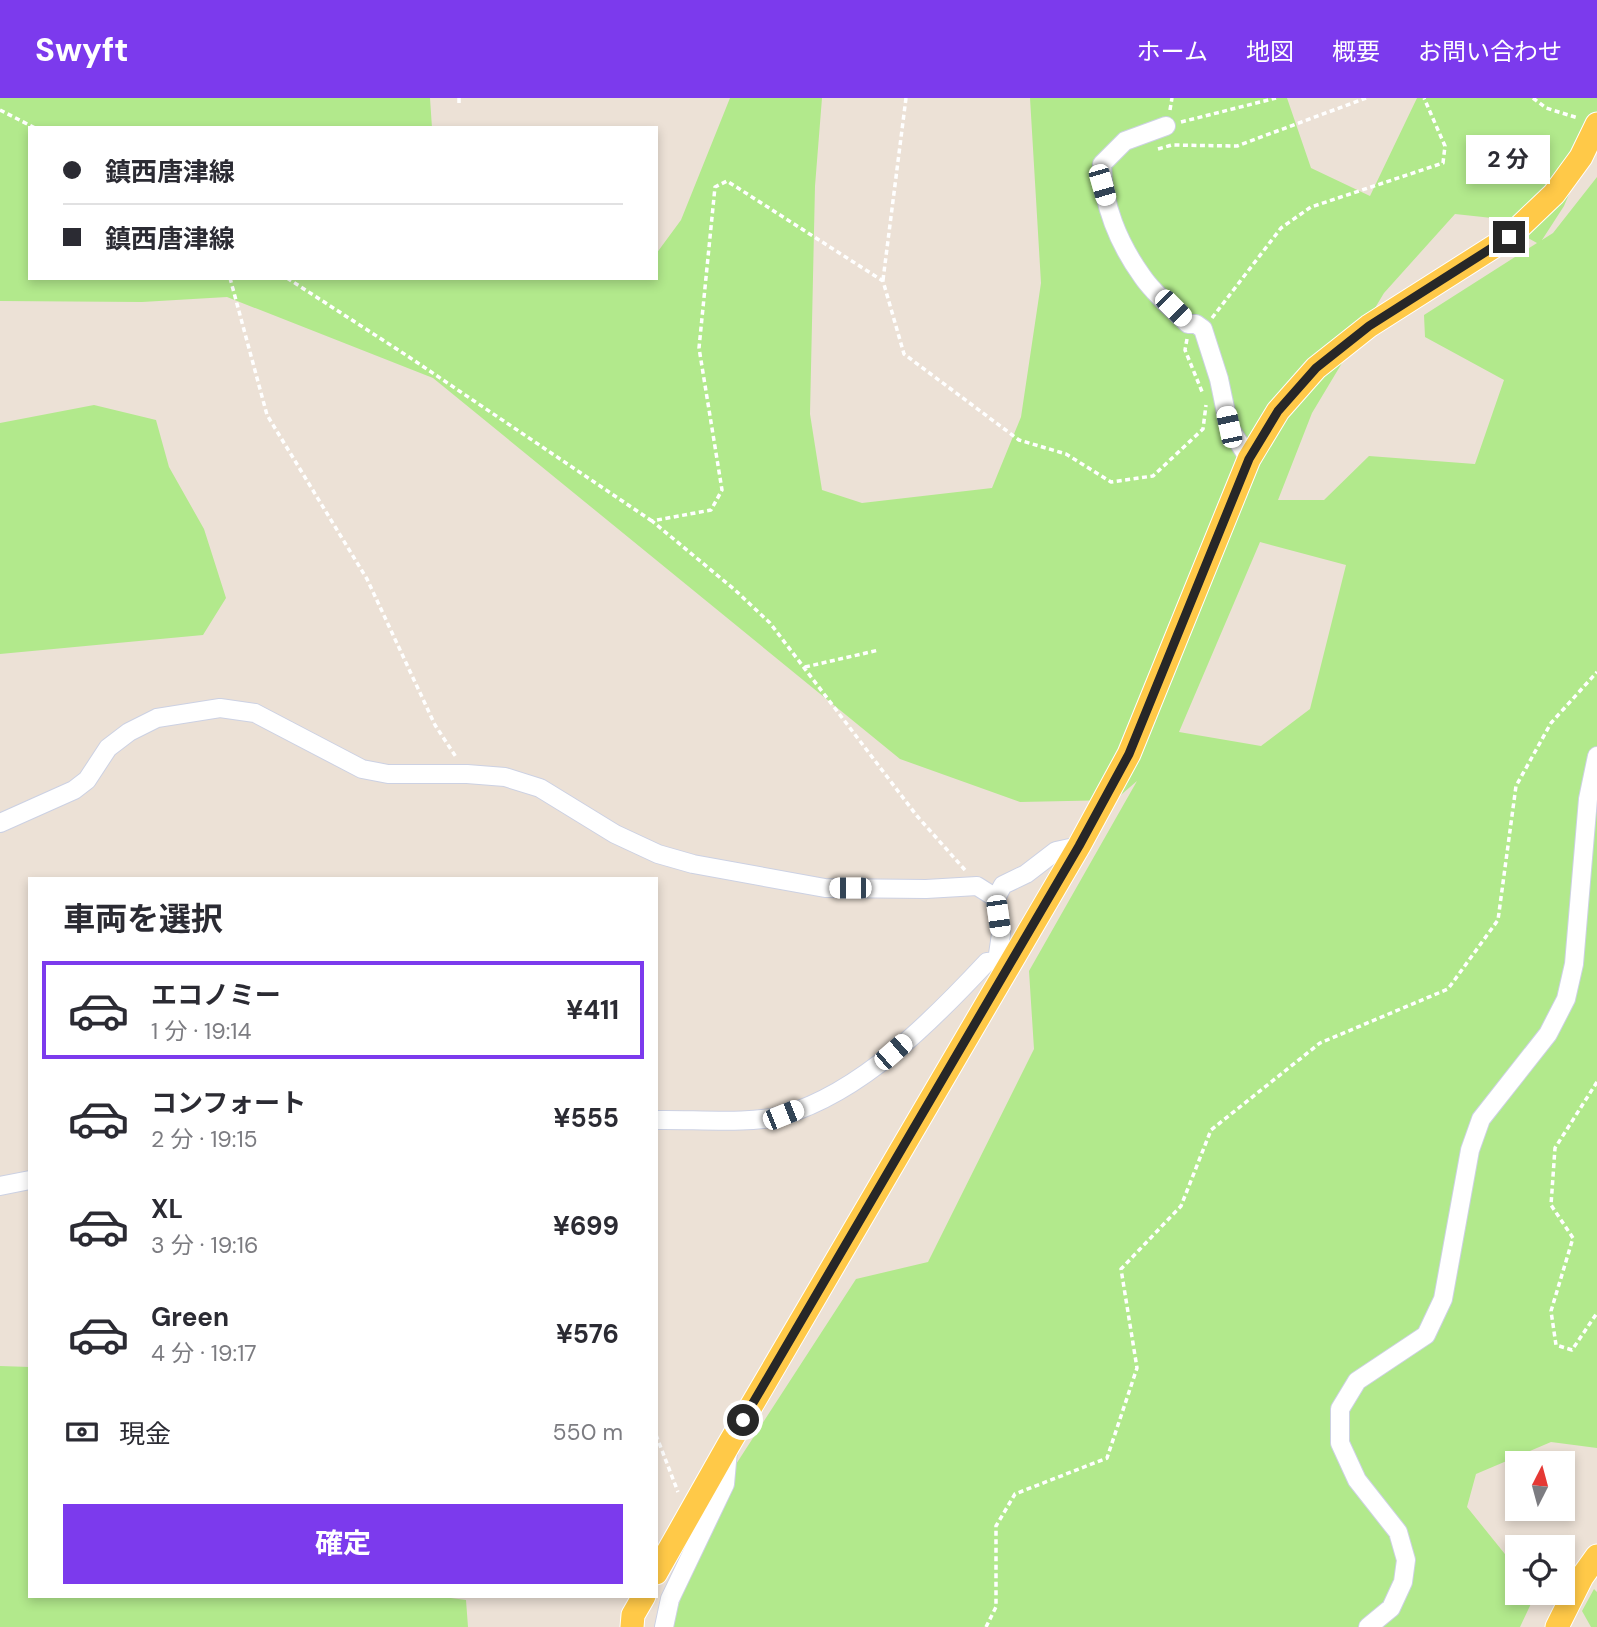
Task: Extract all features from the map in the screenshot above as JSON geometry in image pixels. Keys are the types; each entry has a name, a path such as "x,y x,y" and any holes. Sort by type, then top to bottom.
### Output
{"main road":[{"path":"658,1569 1002,964 1079,846 1129,754 1249,459 1278,411 1316,368 1369,326 1509,237 1554,194 1581,157 1591,122"},
{"path":"1557,1627 1581,1577 1597,1556"},
{"path":"632,1627 633,1615 643,1598"}],"street":[{"path":"1166,126 1125,141 1102,164 1102,185 1114,225 1143,277 1196,326 1219,379 1229,427 1249,459"},
{"path":"0,823 74,790 87,780 108,748 129,732 157,718 219,708 255,713 362,769 388,774 505,777 541,788 615,834 658,854 694,864 825,888 926,889 977,886 996,898"},
{"path":"1368,1627 1391,1608 1404,1582 1406,1560 1398,1532 1357,1480 1339,1443 1340,1409 1357,1381 1426,1335 1443,1299 1470,1150 1481,1119 1548,1034 1566,999 1574,964 1588,799 1597,756"},
{"path":"658,1120 746,1119 783,1115 818,1101 876,1067 942,1009 987,962 1002,964 996,898 1003,885 1026,874 1056,851 1079,846"},
{"path":"0,1186 28,1180"},
{"path":"664,1627 670,1599 725,1485 729,1444"}],"path":[{"path":"459,98 459,105"},
{"path":"906,98 883,281 904,354 1019,440 1066,454 1111,482 1153,476 1203,429 1206,401 1185,350 1196,326 1281,228 1311,206 1443,163 1445,146 1424,98"},
{"path":"1172,98 1166,126 1276,98"},
{"path":"1149,152 1172,145 1237,146 1366,98"},
{"path":"1533,98 1546,108 1591,122"},
{"path":"0,110 31,126"},
{"path":"652,521 711,510 722,490 699,348 715,187 727,181 883,281"},
{"path":"231,280 267,415 368,579 435,725 467,774"},
{"path":"289,280 406,355 652,521 753,606 805,667 917,816 977,886"},
{"path":"805,667 879,650"},
{"path":"986,1627 996,1607 996,1526 1015,1494 1107,1458 1137,1368 1121,1269 1181,1206 1211,1130 1320,1044 1448,989 1498,920 1516,786 1550,723 1597,673"},
{"path":"1597,1082 1555,1148 1551,1205 1573,1238 1552,1311 1556,1345 1572,1350 1597,1313"},
{"path":"658,1440 682,1501 681,1527"}],"green space":[{"path":"0,98 430,98 432,126 28,126 28,280 658,280 658,251 681,220 730,98 822,98 815,186 810,414 822,490 862,503 992,488 1021,417 1041,283 1030,98 1287,98 1311,168 1370,196 1417,98 1597,98 1597,128 1564,206 1542,240 1553,233 1597,177 1597,1448 1551,1442 1530,1451 1505,1451 1505,1462 1476,1474 1467,1507 1505,1554 1505,1605 1530,1605 1520,1627 671,1627 716,1495 856,1279 928,1262 1034,1049 1029,971 1137,781 1115,800 1020,802 900,759 433,378 227,297 142,302 0,301","holes":["1455,214 1492,218 1537,243 1424,315 1425,337 1504,380 1475,464 1369,456 1324,500 1278,500 1312,413 1384,293","1260,542 1346,565 1310,709 1261,746 1179,732"]},
{"path":"94,405 156,420 169,467 204,529 226,598 203,635 0,654 0,423"},
{"path":"0,1366 28,1367 28,1598 450,1598 466,1600 468,1627 0,1627"},
{"path":"1594,1589 1597,1592 1597,1627 1591,1627 1582,1611"}],"route":[{"path":"743,1420 1079,846 1129,754 1249,459 1278,411 1316,368 1369,326 1509,237"}]}
